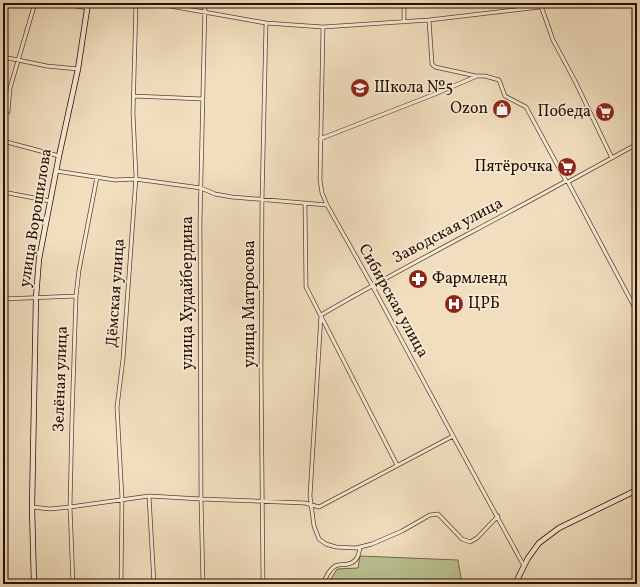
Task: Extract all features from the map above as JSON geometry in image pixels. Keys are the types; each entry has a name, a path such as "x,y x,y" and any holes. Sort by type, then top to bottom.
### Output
{"street":[{"path":"8,112 10,88 35,3"},
{"path":"59,3 88,6"},
{"name":"Дёмская улица","path":"121,584 122,499 117,407 124,359 136,179 134,96 136,3"},
{"path":"153,3 266,23 323,27 429,20 555,3"},
{"name":"улица Худайбердина","path":"203,584 201,499 201,188 205,3"},
{"path":"404,3 404,22"},
{"path":"540,5 553,40 575,81 612,158"},
{"name":"улица Ворошилова","path":"34,584 32,507 36,297 39,259 78,68 88,6"},
{"path":"429,20 432,64 435,67 499,80 505,96 526,107 637,312"},
{"name":"улица Матросова","path":"263,584 261,367 262,200 266,23"},
{"name":"Сибирская улица","path":"323,27 320,138 320,180 322,193 524,566"},
{"path":"3,57 47,66 78,68"},
{"path":"320,138 435,94 477,76"},
{"path":"134,96 203,99"},
{"path":"3,141 59,156"},
{"name":"Заводская улица","path":"321,315 372,285 637,144"},
{"path":"56,171 115,180 136,179 201,188 215,194 262,200 327,204"},
{"name":"Зелёная улица","path":"72,584 70,507 76,296 79,270 97,177"},
{"path":"3,192 50,201"},
{"path":"305,203 306,287 397,465"},
{"path":"3,299 76,296"},
{"path":"321,315 310,504 314,526 319,539 326,544 336,547 356,548 372,544 402,532 430,515 438,514 462,539 470,542 477,538 498,516"},
{"path":"32,507 50,509 149,496 305,503 319,507 453,436"},
{"path":"516,584 524,566 539,543 559,528 637,490"},
{"path":"149,496 154,584"},
{"path":"322,584 332,569 338,565 348,564 355,561 360,554 360,547"}],"green space":[{"path":"360,556 458,560 462,584 328,584 337,569 358,568"}],"place":[{"name":"Школа №5","path":"360,88"},
{"name":"Ozon","path":"502,109"},
{"name":"Победа","path":"605,112"},
{"name":"Пятёрочка","path":"567,167"},
{"name":"Фармленд","path":"418,279"},
{"name":"ЦРБ","path":"454,304"}]}
